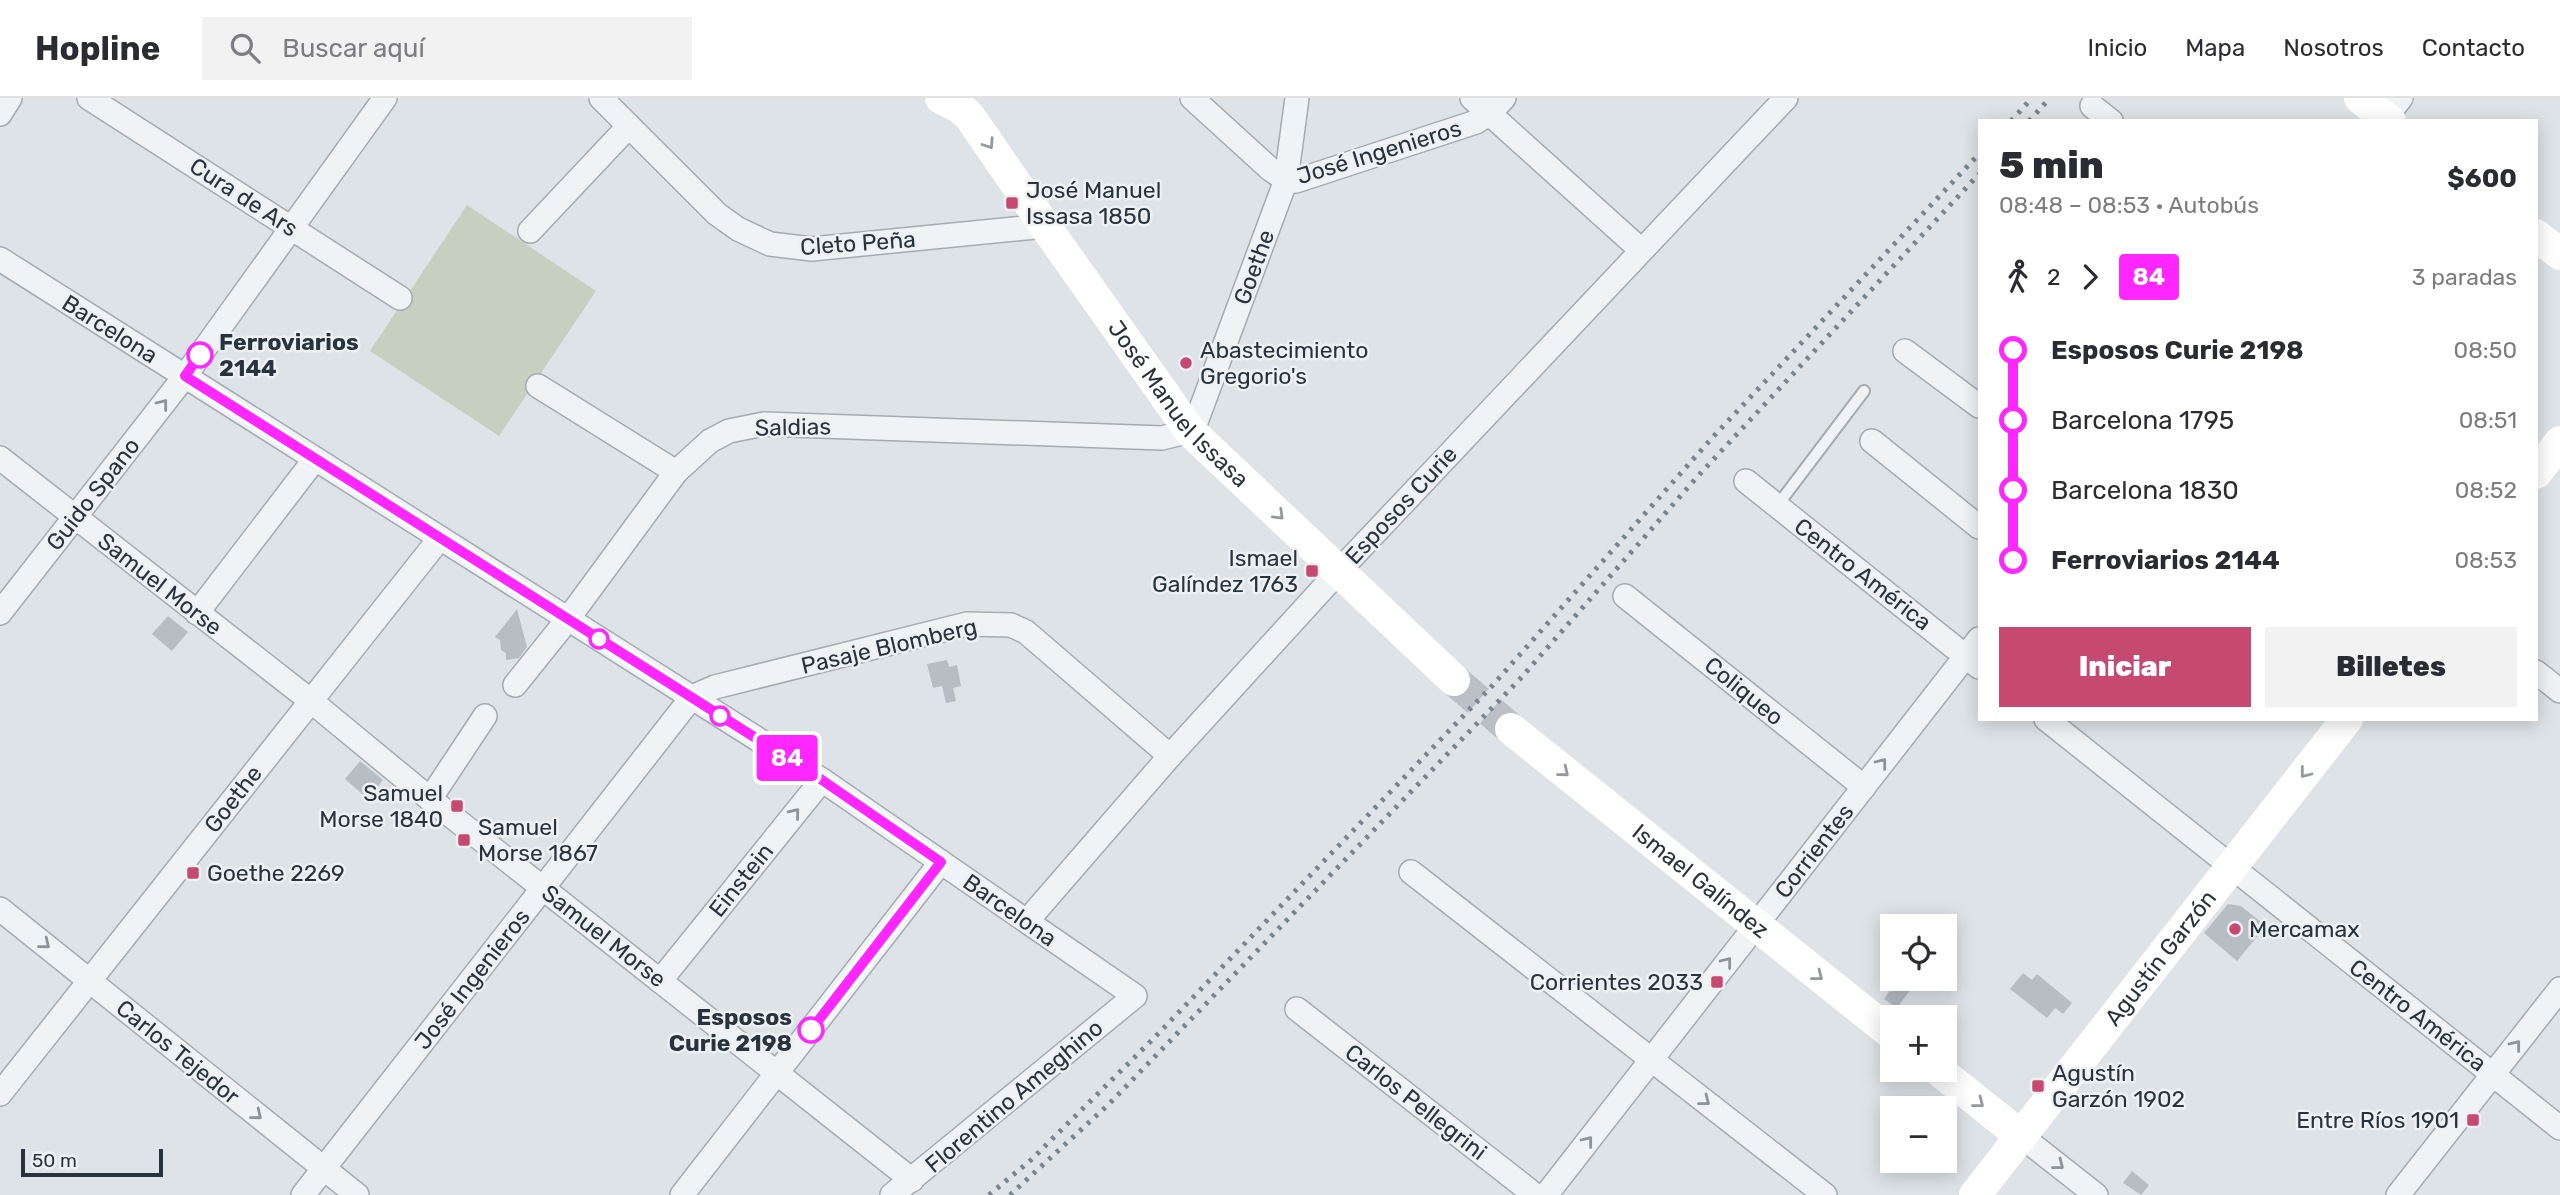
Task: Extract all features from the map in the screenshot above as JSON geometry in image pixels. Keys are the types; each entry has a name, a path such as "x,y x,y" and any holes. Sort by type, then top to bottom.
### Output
{"main road":[{"name":"José Manuel Issasa","path":"941,98 959,107 970,117 1190,431 1454,680"},
{"path":"2360,98 2390,114"},
{"path":"2538,236 2560,254"},
{"name":"Agustín Garzón","path":"1975,1195 2345,721"},
{"name":"Ismael Galíndez","path":"1511,729 1880,1025"},
{"path":"1953,1082 2021,1136"}],"street":[{"path":"0,114 10,98"},
{"name":"Cura de Ars","path":"89,98 400,298"},
{"name":"Cleto Peña","path":"601,98 717,214 738,229 770,244 812,249 1045,226"},
{"path":"1192,98 1270,169 1286,180"},
{"name":"Goethe","path":"1190,431 1196,422 1286,180 1297,98"},
{"path":"1472,98 1497,106 1641,250"},
{"name":"Esposos Curie","path":"1027,921 1170,756 1338,572 1786,98"},
{"name":"Guido Spano","path":"0,613 185,376 292,227 373,103"},
{"name":"José Ingenieros","path":"1286,180 1296,181 1312,177 1464,126 1497,106"},
{"path":"2092,106 2108,119"},
{"path":"530,232 629,126"},
{"name":"Barcelona","path":"0,259 822,780 1135,996"},
{"path":"1905,351 1978,405"},
{"path":"538,386 676,472"},
{"name":"Saldias","path":"515,685 568,620 676,472 709,441 729,431 764,424 1162,438 1190,431"},
{"path":"1872,441 1978,526"},
{"name":"Samuel Morse","path":"0,458 311,701 430,799 912,1180"},
{"path":"197,613 315,459"},
{"name":"Centro América","path":"1746,481 1975,654"},
{"name":"Goethe","path":"0,1094 440,538"},
{"name":"Coliqueo","path":"1625,596 1864,787"},
{"name":"Pasaje Blomberg","path":"692,698 715,687 967,624 1011,625 1041,643 1170,756"},
{"name":"Corrientes","path":"1546,1195 1864,787 1975,654"},
{"path":"2538,674 2560,691"},
{"name":"José Ingenieros","path":"303,1195 692,698"},
{"path":"430,799 485,716"},
{"name":"Centro América","path":"2049,721 2560,1128"},
{"name":"Einstein","path":"660,981 822,780"},
{"path":"682,1195 941,862"},
{"path":"1411,872 1825,1195"},
{"name":"Carlos Tejedor","path":"0,908 357,1195"},
{"path":"2398,1195 2560,989"},
{"name":"Florentino Ameghino","path":"892,1195 1135,996"},
{"name":"Carlos Pellegrini","path":"1297,1009 1535,1195"},
{"path":"2021,1136 2096,1195"}],"lane":[{"path":"1777,506 1864,391"}],"green space":[{"path":"467,205 596,291 499,436 370,351"}],"building":[{"path":"517,609 527,647 519,658 506,660 500,640 495,637"},
{"path":"168,616 188,632 172,651 152,634"},
{"path":"947,660 949,667 957,665 961,686 953,688 956,701 946,703 942,686 933,688 927,664"},
{"path":"360,761 383,780 368,799 345,779"},
{"name":"Mercamax","path":"2228,904 2241,906 2266,926 2237,961 2204,933"},
{"path":"2023,973 2032,980 2037,974 2072,1003 2063,1014 2055,1008 2047,1018 2010,989"},
{"path":"1890,991 1909,991 1899,1005 1893,1005 1884,999"},
{"path":"2132,1171 2149,1185 2141,1195 2123,1183"}],"tunnel":[{"path":"1454,680 1511,729"}],"railway":[{"path":"2013,119 2032,98"},
{"path":"2031,119 2050,98"},
{"path":"989,1195 1032,1159 1154,1038 1492,686 1712,438 1978,155"},
{"path":"1010,1195 1109,1104 1520,679 1698,476 1978,175"}],"bus line":[{"name":"84","path":"200,355 185,376 822,780 941,862 811,1030"}],"place":[{"name":"José Manuel Issasa 1850","path":"1012,203"},
{"name":"Ferroviarios 2144","path":"200,355"},
{"name":"Abastecimiento Gregorio's","path":"1186,363"},
{"name":"Ismael Galíndez 1763","path":"1312,571"},
{"name":"Samuel Morse 1840","path":"457,806"},
{"name":"Samuel Morse 1867","path":"464,840"},
{"name":"Goethe 2269","path":"193,873"},
{"name":"Mercamax","path":"2235,929"},
{"name":"Corrientes 2033","path":"1717,982"},
{"name":"Esposos Curie 2198","path":"811,1030"},
{"name":"Agustín Garzón 1902","path":"2038,1086"},
{"name":"Entre Ríos 1901","path":"2473,1120"}]}
